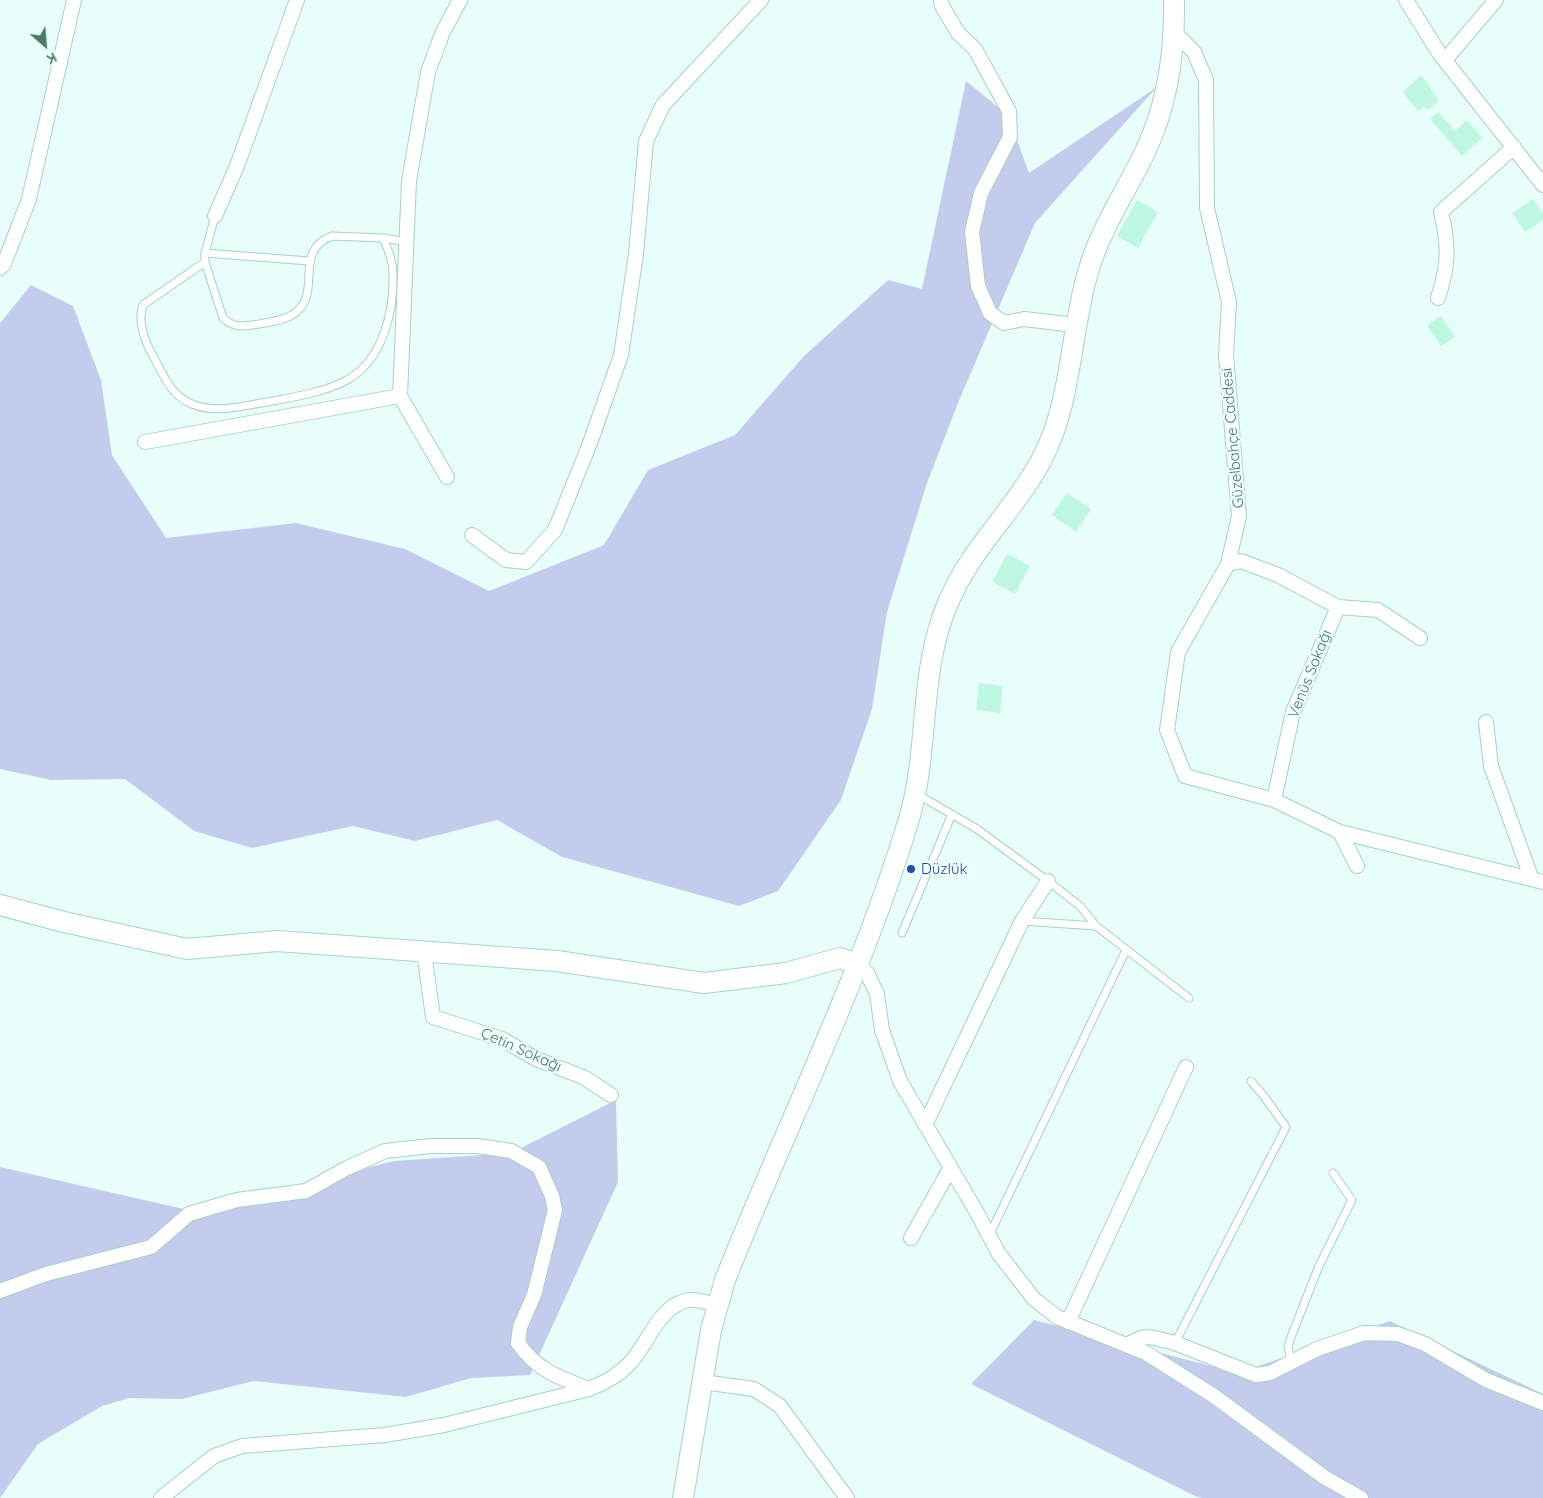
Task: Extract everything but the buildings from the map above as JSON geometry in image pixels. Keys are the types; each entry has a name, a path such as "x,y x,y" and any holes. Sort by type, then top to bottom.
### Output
{"street":[{"path":"0,268 4,264 29,199 74,0"},
{"path":"215,216 237,166 297,0"},
{"path":"447,477 400,396 408,242 409,181 428,72 442,34 460,0"},
{"path":"472,535 506,560 526,562 555,530 590,443 621,355 636,254 646,141 663,105 761,0"},
{"path":"941,0 942,6 958,33 975,49 1009,111 1010,137 981,193 972,232 978,286 990,313 1004,323 1024,319 1075,325"},
{"path":"682,1498 716,1305 735,1254 859,964 902,840 915,793 932,653 940,623 962,573 1031,478 1043,457 1059,413 1075,325 1089,269 1100,239 1146,151 1160,117 1168,89 1175,32 1174,0"},
{"path":"1406,0 1445,60 1543,185"},
{"path":"1445,60 1496,0"},
{"name":"Güzelbahçe Caddesi","path":"1175,32 1194,52 1206,80 1207,208 1228,302 1226,356 1240,516 1228,564 1178,652 1167,730 1185,776 1274,800"},
{"path":"1438,298 1445,275 1448,240 1441,212 1514,147"},
{"path":"145,442 400,396"},
{"path":"1228,564 1240,561 1278,575 1338,607 1378,610 1420,638"},
{"name":"Venüs Sokağı","path":"1274,800 1293,712 1338,607"},
{"path":"1486,722 1491,766 1537,879"},
{"path":"1274,800 1340,832 1537,879"},
{"path":"1340,832 1357,866"},
{"path":"925,1125 1022,921 1048,881"},
{"path":"0,905 64,922 187,949 277,941 557,961 704,983 786,973 840,958 859,964 867,973 877,994 882,1030 900,1081 999,1254 1034,1299 1044,1309 1068,1322 1146,1354 1214,1396 1324,1477 1360,1498"},
{"name":"Çetin Sokağı","path":"424,952 434,1018 502,1039 536,1059 583,1077 611,1095"},
{"path":"1068,1322 1186,1066"},
{"path":"0,1291 46,1274 151,1247 189,1214 238,1200 306,1191 347,1168 385,1151 431,1146 478,1146 511,1150 538,1167 552,1196 555,1210 534,1295 520,1327 518,1343 537,1366 554,1376 589,1389"},
{"path":"911,1238 950,1168"},
{"path":"161,1498 214,1456 242,1446 385,1435 444,1426 589,1389 610,1380 627,1366 669,1310 680,1303 691,1300 716,1305"},
{"path":"1126,1345 1141,1338 1150,1337 1175,1343 1256,1375 1270,1373 1291,1360 1364,1333 1398,1334 1425,1344 1486,1380 1543,1402"},
{"path":"703,1382 754,1389 780,1406 847,1498"}],"lane":[{"path":"215,216 205,253 206,262 224,318 228,322 240,327 281,320 298,311 308,297 309,260 318,243 332,236 383,238 408,242"},
{"path":"206,262 143,306 140,318 148,347 174,392 192,404 219,410 291,397 333,386 359,371 376,351 388,323 393,275 383,238"},
{"path":"205,253 309,260"},
{"path":"915,793 952,814 1048,881 1080,906 1096,926 1189,998"},
{"path":"902,933 952,814"},
{"path":"1022,921 1096,926"},
{"path":"989,1237 1126,950"},
{"path":"1175,1343 1286,1127 1251,1082"},
{"path":"1291,1360 1288,1346 1291,1337 1319,1266 1352,1200 1333,1173"}],"shaded area":[{"path":"966,81 1008,115 1029,173 1157,87 1035,223 958,403 927,483 887,612 872,709 841,800 778,891 739,906 562,857 497,820 415,841 353,826 252,848 194,831 125,779 51,780 0,769 0,323 31,285 73,306 101,380 112,455 166,538 296,523 405,549 489,591 604,545 648,470 735,435 804,356 888,280 922,289"},
{"path":"616,1100 618,1182 530,1375 471,1378 406,1397 254,1381 182,1399 129,1398 102,1406 38,1444 0,1498 0,1167 192,1211 394,1161 511,1153"},
{"path":"1034,1320 1238,1373 1390,1321 1543,1394 1543,1498 1203,1498 1195,1496 971,1384"}],"place":[{"name":"Düzlük","path":"911,869"}]}
